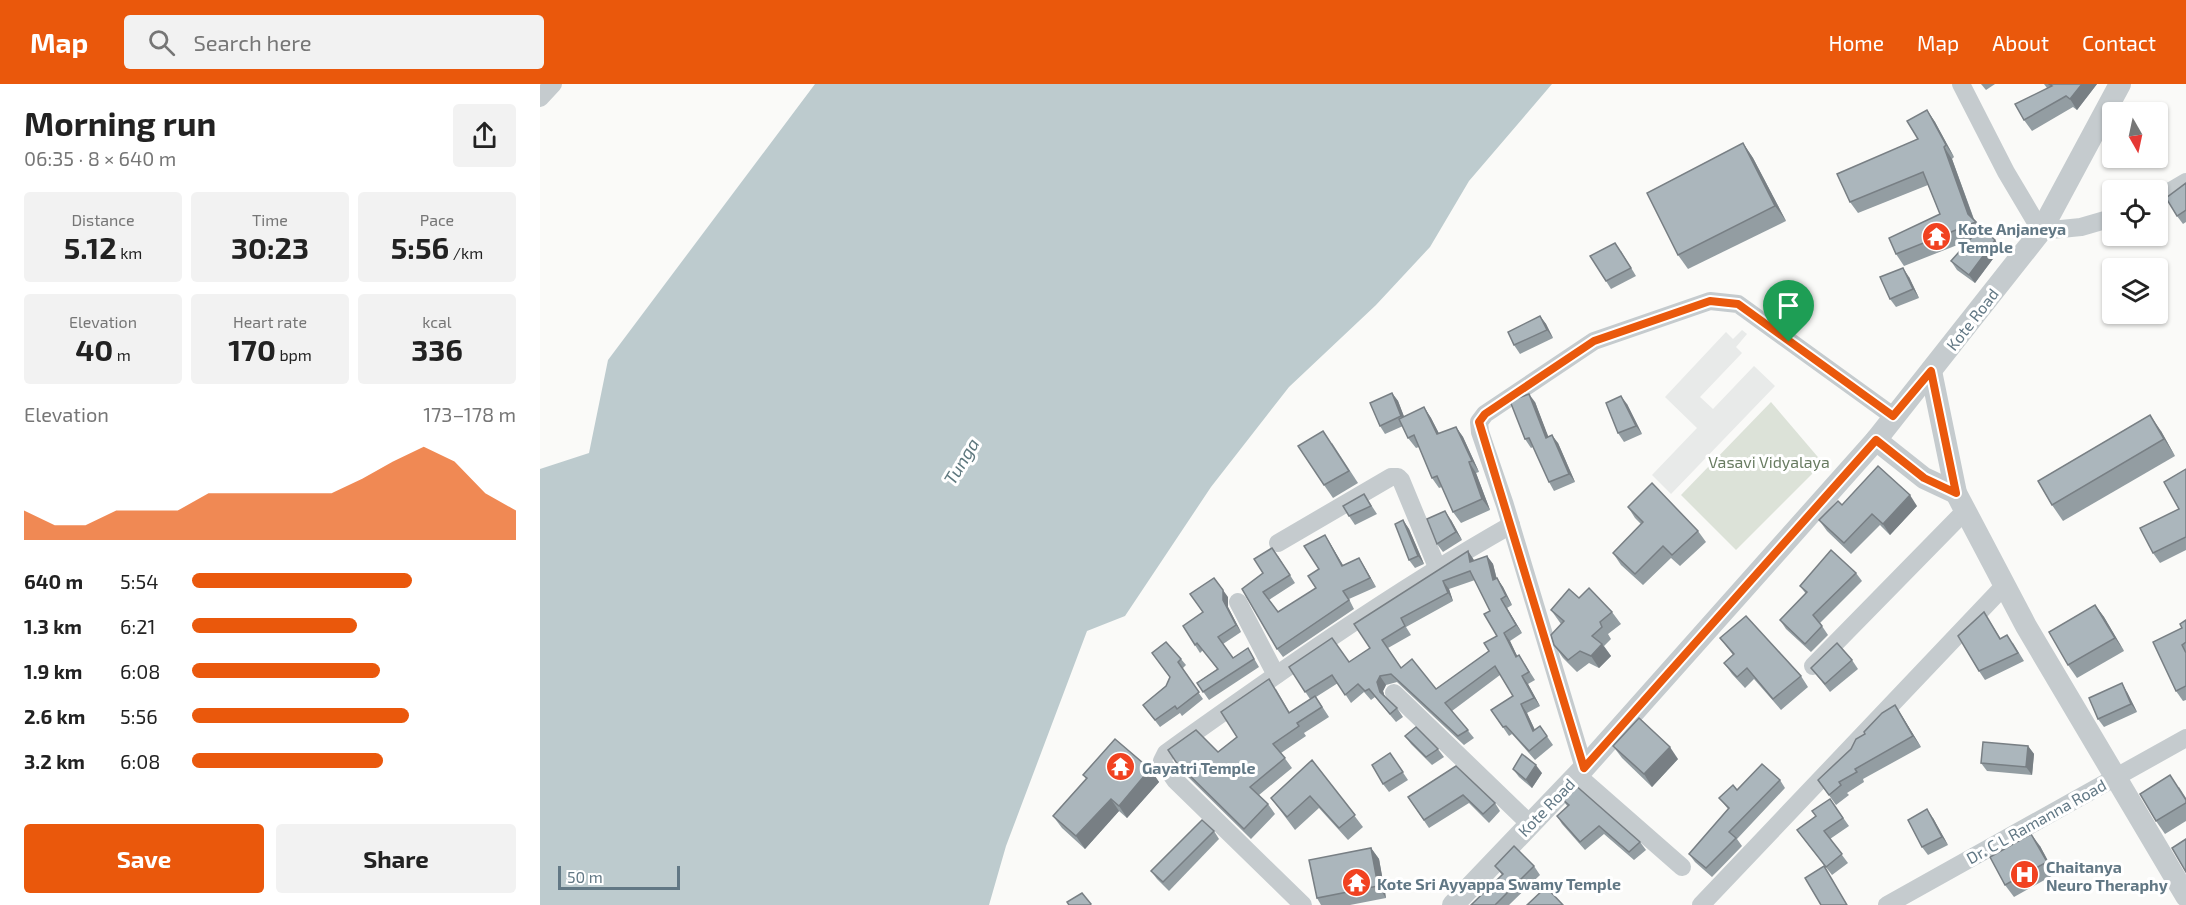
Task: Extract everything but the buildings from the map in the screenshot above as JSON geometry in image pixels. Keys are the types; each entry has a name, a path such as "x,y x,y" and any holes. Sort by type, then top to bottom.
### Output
{"street":[{"path":"540,98 553,84"},
{"path":"1961,84 2006,172 2041,231 2081,227 2102,221"},
{"name":"Kote Road","path":"1453,905 1580,772 1876,440 2041,231 2120,84"},
{"path":"2168,193 2186,182"},
{"path":"1682,867 1580,772 1511,525 1480,432 1479,422 1485,414 1594,341 1710,301 1738,304 1893,416"},
{"path":"1931,371 1960,502 2004,586 2186,896"},
{"path":"1876,440 1924,478 1960,502"},
{"path":"1278,543 1391,477 1398,477 1437,567"},
{"path":"1813,666 1960,502"},
{"path":"1303,905 1175,780 1162,760 1166,753 1276,675 1437,567 1511,525"},
{"path":"1701,905 2004,586"},
{"path":"1238,602 1276,675"},
{"path":"1394,693 1530,824"},
{"name":"Dr. C L Ramanna Road","path":"1887,905 1995,842 2186,738"}],"shaded area":[{"name":"Vasavi Vidyalaya","path":"1742,330 1747,334 1736,347 1742,353 1700,397 1713,409 1754,366 1775,386 1671,494 1652,475 1697,428 1665,397 1726,332 1733,339"}],"green space":[{"name":"Vasavi Vidyalaya","path":"1771,402 1823,463 1736,550 1681,495"}],"water":[{"name":"Tunga","path":"815,84 1552,84 1469,181 1430,247 1376,305 1289,387 1211,487 1125,616 1087,631 1006,846 989,905 540,905 540,469 589,453 608,360"}],"place":[{"name":"Kote Anjaneya Temple","path":"1937,237"},
{"name":"Gayatri Temple","path":"1121,767"},
{"name":"Chaitanya Neuro Theraphy","path":"2025,875"},
{"name":"Kote Sri Ayyappa Swamy Temple","path":"1356,883"}],"route":[{"path":"1710,301 1738,304 1789,342 1893,416 1931,371 1956,493 1924,478 1876,440 1584,768 1505,505 1480,432 1479,422 1485,414 1594,341 1710,301"}]}
